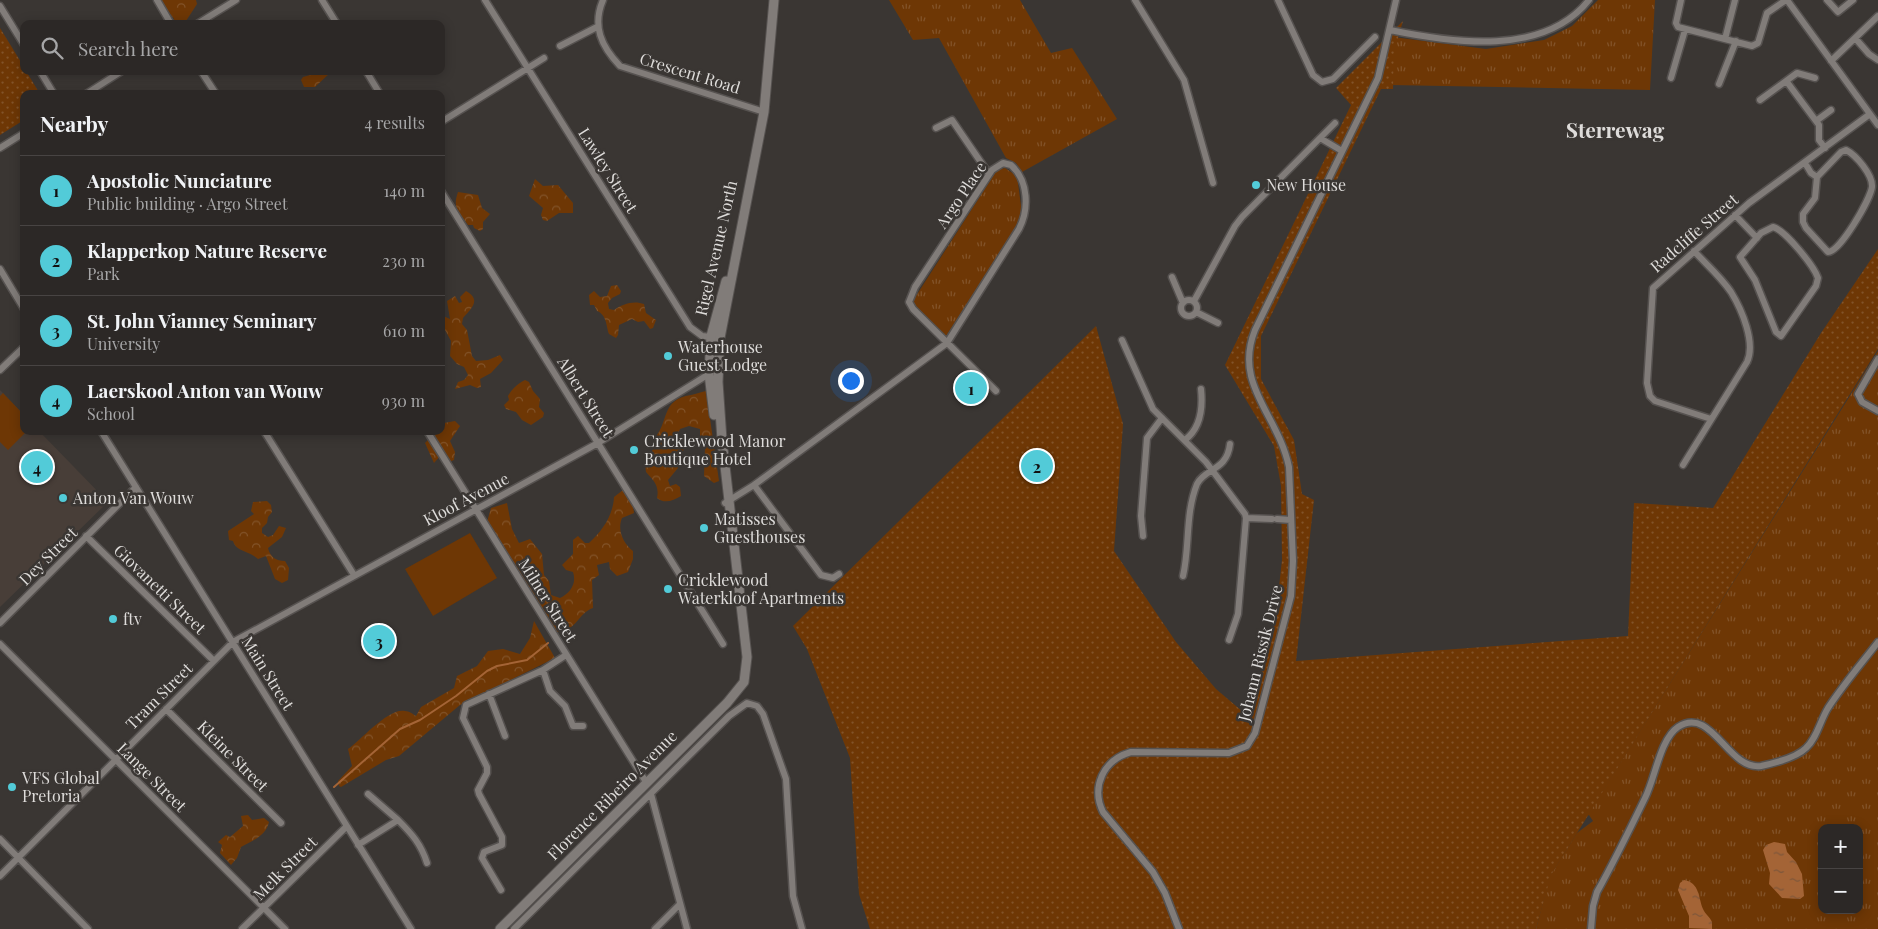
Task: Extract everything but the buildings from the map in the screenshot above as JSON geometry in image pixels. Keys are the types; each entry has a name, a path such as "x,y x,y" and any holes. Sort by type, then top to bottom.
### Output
{"main road":[{"name":"Rigel Avenue North","path":"761,111 769,0"},
{"name":"Rigel Avenue North","path":"744,682 747,657 709,374 761,111 774,0"},
{"name":"Rigel Avenue North","path":"715,337 719,360 718,382 727,503"},
{"path":"718,382 709,374 714,370 719,360"},
{"name":"Florence Ribeiro Avenue","path":"500,929 727,703 744,682"}],"street":[{"path":"157,0 169,20"},
{"path":"204,20 236,0"},
{"path":"322,0 334,20"},
{"name":"Lawley Street","path":"484,0 690,327 702,336 715,337"},
{"path":"560,46 597,27 597,17 602,0"},
{"path":"1135,0 1183,76 1213,183"},
{"path":"1278,0 1313,75 1322,82 1332,79 1375,37"},
{"name":"Johann Rissik Drive","path":"1179,929 1165,893 1153,872 1103,812 1098,801 1098,784 1109,764 1131,752 1229,753 1249,743 1255,733 1291,596 1293,561 1289,467 1286,452 1251,380 1247,363 1248,347 1378,78 1396,0"},
{"path":"1390,30 1458,42 1486,42 1518,38 1557,28 1590,0"},
{"path":"1681,0 1676,26 1685,30 1752,46 1756,44 1767,13 1786,0 1878,125"},
{"path":"1725,39 1735,0"},
{"path":"1827,0 1838,12 1854,0"},
{"path":"0,6 20,38"},
{"path":"1831,61 1878,16"},
{"name":"Crescent Road","path":"597,27 608,50 620,66 761,111"},
{"path":"1671,78 1685,30"},
{"path":"1855,38 1869,54 1878,60"},
{"path":"1720,84 1736,41"},
{"path":"445,119 544,58"},
{"path":"1760,100 1799,73 1815,78"},
{"path":"42,75 52,90"},
{"path":"92,90 116,75"},
{"path":"204,75 213,90"},
{"path":"368,75 378,90"},
{"path":"1787,82 1820,127 1819,140 1825,148"},
{"path":"1816,121 1831,110"},
{"name":"Radcliffe Street","path":"1711,419 1655,401 1650,396 1647,383 1652,291 1656,284 1735,215 1870,114"},
{"path":"936,128 952,120 990,174"},
{"path":"1194,301 1238,222 1335,123"},
{"path":"0,148 20,136"},
{"path":"1320,138 1342,151"},
{"path":"1846,150 1852,153 1872,180 1872,188 1863,208 1832,252 1824,249 1803,222 1803,214 1815,198 1817,177 1841,152 1846,150"},
{"name":"Argo Place","path":"1003,163 1015,168 1023,183 1026,213 1019,229 947,343 913,309 909,300 990,174 998,165 1003,163"},
{"path":"1805,163 1817,177"},
{"name":"Albert Street","path":"445,197 723,644"},
{"path":"1735,215 1757,238"},
{"path":"1769,228 1778,228 1811,265 1818,278 1816,286 1781,336 1776,332 1755,280 1740,258 1740,254 1757,238 1769,228"},
{"path":"1683,465 1747,362 1751,349 1749,335 1731,292 1694,251"},
{"path":"0,270 20,302"},
{"path":"1172,277 1182,303 1181,310 1185,314 1192,316 1196,312 1197,305 1194,301"},
{"path":"1182,303 1187,300 1194,301"},
{"path":"1196,312 1218,323"},
{"path":"1122,340 1150,403 1213,471 1246,518 1238,614 1230,640"},
{"path":"727,503 754,486 947,343 996,391"},
{"path":"0,370 20,351"},
{"path":"1878,359 1858,394 1862,402 1878,411"},
{"name":"Kloof Avenue","path":"232,642 598,444 709,374"},
{"path":"1185,440 1193,433 1198,422 1202,409 1201,389"},
{"path":"1143,536 1141,522 1147,438 1162,418"},
{"name":"Main Street","path":"104,435 411,929"},
{"path":"266,435 354,575"},
{"name":"Milner Street","path":"429,435 646,782"},
{"path":"1184,576 1188,524 1198,484 1226,457 1230,444"},
{"path":"754,486 822,575 833,578 839,574"},
{"name":"Dey Street","path":"0,623 136,487"},
{"path":"1246,518 1291,520"},
{"name":"Giovanetti Street","path":"86,536 214,661"},
{"name":"Tram Street","path":"0,876 232,642"},
{"path":"1591,929 1594,899 1646,797 1668,738 1675,730 1685,724 1697,724 1708,728 1741,761 1750,765 1766,764 1803,751 1813,740 1828,709 1878,642"},
{"name":"Lange Street","path":"0,644 285,929"},
{"path":"502,890 482,854 502,845 502,837 479,794 478,790 487,773 487,767 463,718 466,705 543,670 566,655"},
{"path":"543,670 550,691 565,706 573,726 583,726"},
{"path":"489,694 505,736"},
{"path":"514,929 744,703 757,706 763,714 786,779 793,896 802,929"},
{"name":"Kleine Street","path":"166,709 281,823"},
{"path":"368,794 415,837 427,863"},
{"path":"650,794 687,929"},
{"path":"620,808 629,815"},
{"path":"358,845 398,820"},
{"name":"Melk Street","path":"242,929 346,827"},
{"path":"0,839 88,929"},
{"path":"655,929 680,904"}],"shaded area":[{"path":"0,390 20,411 20,435 43,435 108,502 0,607"}],"green space":[{"path":"160,0 196,0 197,4 187,20 174,19"},
{"path":"889,0 1020,0 1051,53 1072,48 1117,119 1022,172 1016,163 1006,158 939,38 913,40"},
{"path":"1598,0 1655,0 1650,90 1390,85 1393,37 1486,49 1544,40 1572,26"},
{"path":"1403,21 1394,51 1393,89 1381,89 1261,336 1261,379 1294,440 1302,494 1314,500 1296,661 1628,636 1634,503 1713,508 1821,333 1878,249 1878,349 1551,875 1536,929 870,929 859,894 850,758 807,649 793,626 1096,326 1123,424 1114,551 1176,642 1216,689 1249,717 1275,623 1282,560 1281,486 1274,446 1225,365 1351,105 1336,88"},
{"path":"0,28 20,60 20,75 28,75 38,90 20,90 20,122 0,135"},
{"path":"328,75 315,87 304,87 301,80 303,77"},
{"path":"1005,168 1017,176 1022,213 1015,229 946,336 914,306 914,299 997,170"},
{"path":"535,179 543,186 558,185 573,203 573,213 559,213 547,221 543,220 541,215 543,208 529,196"},
{"path":"458,192 478,195 482,208 490,214 483,222 483,229 480,231 474,228 473,225 468,225 457,210 456,198"},
{"path":"617,285 621,291 620,294 612,298 608,303 609,309 614,310 624,304 644,304 646,313 656,320 653,328 650,329 644,321 638,322 632,319 619,325 616,338 609,334 603,315 597,311 594,305 590,305 589,295 594,291 600,297 607,296 611,286"},
{"path":"466,291 471,294 474,301 472,308 463,318 462,324 467,330 472,356 476,361 488,360 500,355 503,360 491,373 480,379 481,387 477,388 470,385 455,389 458,382 464,380 468,375 464,367 457,364 450,356 451,341 445,330 445,317 450,319 447,301 455,296 459,303 462,302 460,297"},
{"path":"1878,351 1878,929 1536,929 1550,876 1577,833 1593,821 1589,815 1587,816"},
{"path":"525,380 529,382 533,391 540,399 539,407 544,413 543,417 531,425 522,420 516,412 506,409 504,405 509,400 508,396 513,389"},
{"path":"706,391 719,481 714,483 704,476 705,447 700,439 700,429 689,426 680,429 676,439 685,447 684,450 671,457 678,464 678,468 668,480 670,486 676,484 680,487 681,496 669,501 660,500 657,498 656,486 645,468 650,452 656,447 654,439 674,401"},
{"path":"3,393 20,411 20,435 23,435 8,450 0,442 0,396"},
{"path":"455,421 460,426 450,441 455,452 454,460 449,462 440,456 434,463 425,443 429,439 428,435 445,435 445,423"},
{"path":"623,490 633,506 634,513 622,518 620,527 626,544 633,551 633,559 628,572 617,576 610,569 609,562 597,565 599,575 592,580 593,608 588,610 569,629 557,632 487,522 491,508 507,503 512,529 519,543 530,539 542,554 544,575 549,581 551,595 560,598 570,591 574,580 573,572 566,570 562,565 573,554 573,540 578,536 585,543 589,543 594,538 612,511 614,497"},
{"path":"267,501 271,505 272,512 268,517 267,523 262,528 262,533 268,537 273,535 279,526 286,528 282,537 268,548 272,556 285,561 289,568 288,580 282,583 275,579 266,556 258,559 229,540 228,531 254,514 251,511 253,502"},
{"path":"470,533 497,578 433,616 405,569"},
{"path":"534,621 555,658 460,705 399,756 386,760 341,787 339,786 338,781 352,766 348,749 383,719 398,711 405,711 416,716 421,707 454,688 457,676 477,666 488,651 503,649 520,654 530,638"},
{"path":"248,815 252,820 264,818 269,822 265,831 258,838 241,847 237,858 231,865 220,853 222,845 218,842 226,835 230,837 243,826 241,816"}],"water":[{"path":"1774,842 1785,844 1787,852 1796,862 1802,874 1804,896 1800,899 1782,898 1769,884 1770,873 1763,850 1766,845"},
{"path":"1684,880 1696,887 1703,909 1712,922 1712,929 1689,928 1689,916 1678,890 1680,883"}],"waterway":[{"path":"334,787 400,729 420,720 456,696 487,671 497,666 527,660 548,643"}],"place":[{"name":"New House","path":"1256,185"},
{"name":"Waterhouse Guest Lodge","path":"668,356"},
{"name":"Apostolic Nunciature","path":"971,388"},
{"name":"Cricklewood Manor Boutique Hotel","path":"634,450"},
{"name":"Klapperkop Nature Reserve","path":"1037,466"},
{"name":"Laerskool Anton van Wouw","path":"37,467"},
{"name":"Anton Van Wouw","path":"63,498"},
{"name":"Matisses Guesthouses","path":"704,528"},
{"name":"Cricklewood Waterkloof Apartments","path":"668,589"},
{"name":"ftv","path":"113,619"},
{"name":"St. John Vianney Seminary","path":"379,641"},
{"name":"VFS Global Pretoria","path":"12,787"}],"district":[{"name":"Sterrewag","path":"1615,131"}]}
